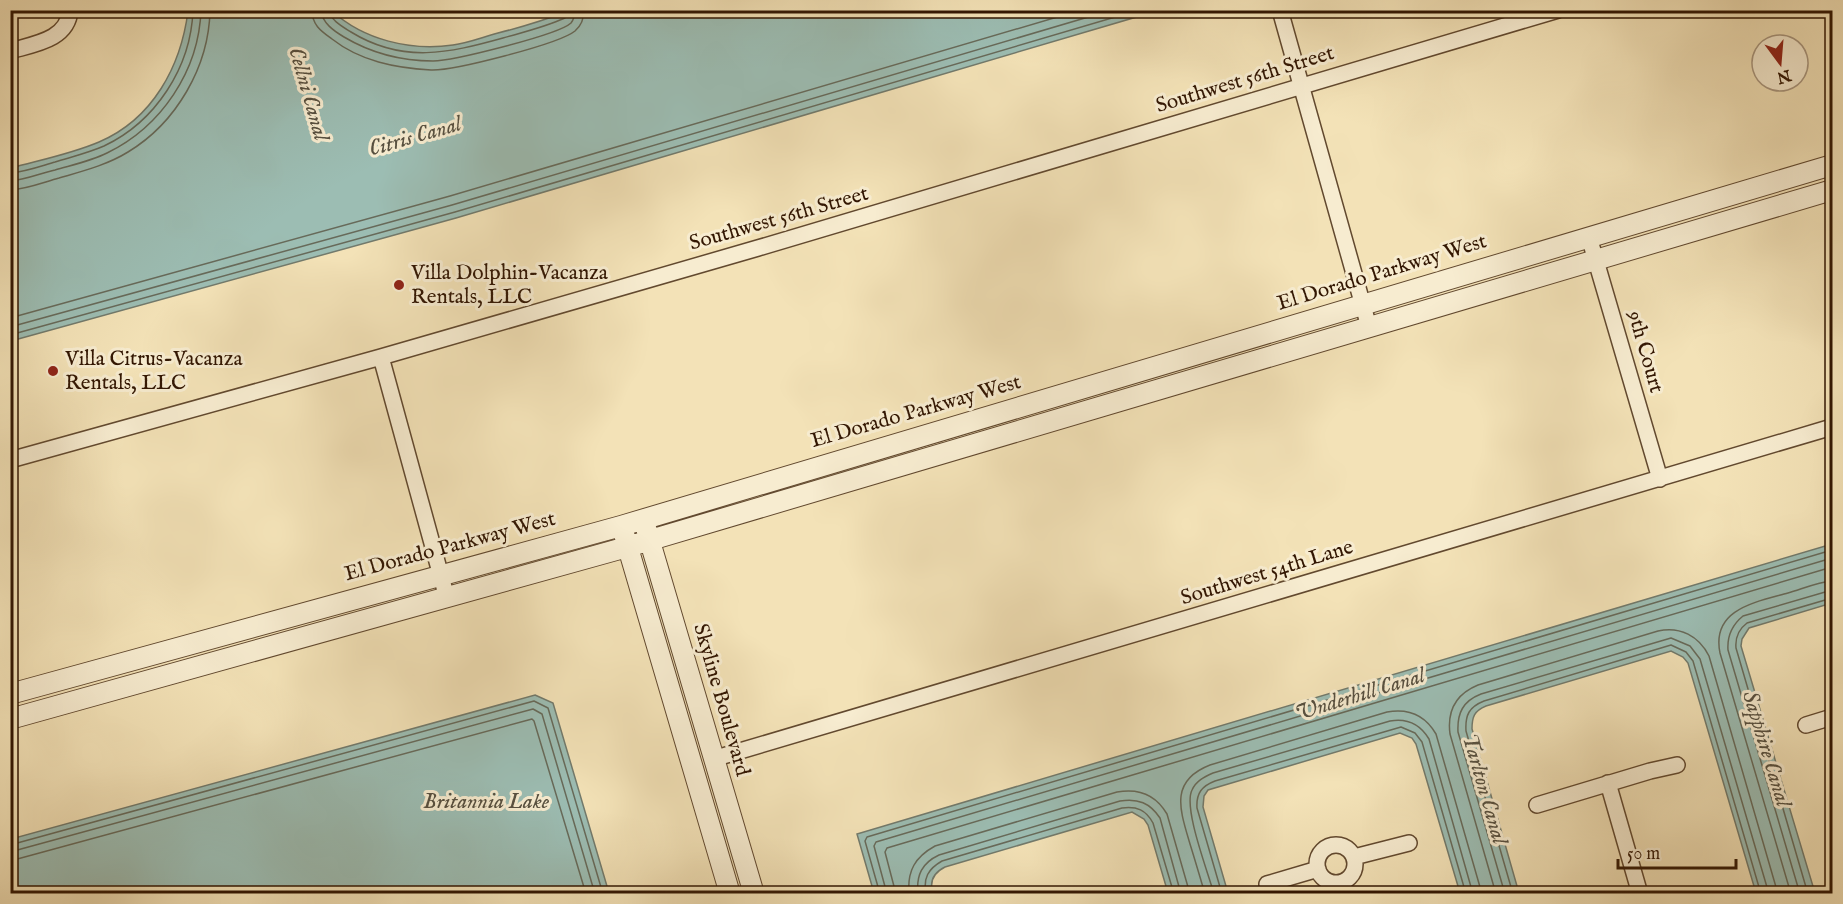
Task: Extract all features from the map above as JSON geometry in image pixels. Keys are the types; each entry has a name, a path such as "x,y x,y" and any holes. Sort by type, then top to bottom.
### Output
{"street":[{"path":"1280,10 1369,327"},
{"name":"Southwest 56th Street","path":"10,460 381,357 758,248 1558,10"},
{"path":"10,51 57,35 70,16"},
{"name":"El Dorado Parkway West","path":"10,694 621,526 1833,165"},
{"path":"10,718 627,546 1833,190"},
{"name":"9th Court","path":"1589,237 1660,479"},
{"path":"381,357 447,598"},
{"name":"Southwest 54th Lane","path":"713,759 1833,427"},
{"name":"Skyline Boulevard","path":"644,519 754,894"},
{"path":"621,526 730,894"},
{"path":"1806,725 1833,717"},
{"path":"691,765 713,759"},
{"path":"1537,805 1677,765"},
{"path":"1608,783 1640,894"},
{"path":"1354,857 1409,843"},
{"path":"1340,845 1354,857 1354,869 1344,888 1325,879 1318,869 1319,857 1327,847 1340,845"},
{"path":"1267,885 1318,869"}],"water":[{"path":"188,11 332,11 358,29 388,41 404,45 437,46 470,41 568,11 1151,11 456,218 11,341 11,168 99,142 135,120 149,105 171,71 179,51"},
{"path":"1832,544 1832,603 1749,628 1742,639 1741,646 1815,893 1756,893 1688,663 1683,657 1671,651 1486,706 1474,715 1472,729 1519,893 1460,893 1416,744 1412,738 1400,733 1208,790 1204,796 1203,807 1228,893 1168,893 1148,825 1144,819 1132,812 945,867 933,878 933,893 874,893 857,834"},
{"name":"Britannia Lake","path":"535,695 553,703 609,893 11,893 11,839"}],"place":[{"name":"Villa Dolphin-Vacanza Rentals, LLC","path":"399,285"},
{"name":"Villa Citrus-Vacanza Rentals, LLC","path":"53,371"}],"water label":[{"name":"Cellni Canal","path":"308,94"},
{"name":"Citris Canal","path":"415,137"},
{"name":"Underhill Canal","path":"1360,695"},
{"name":"Sapphire Canal","path":"1766,749"},
{"name":"Tarlton Canal","path":"1484,789"}]}
